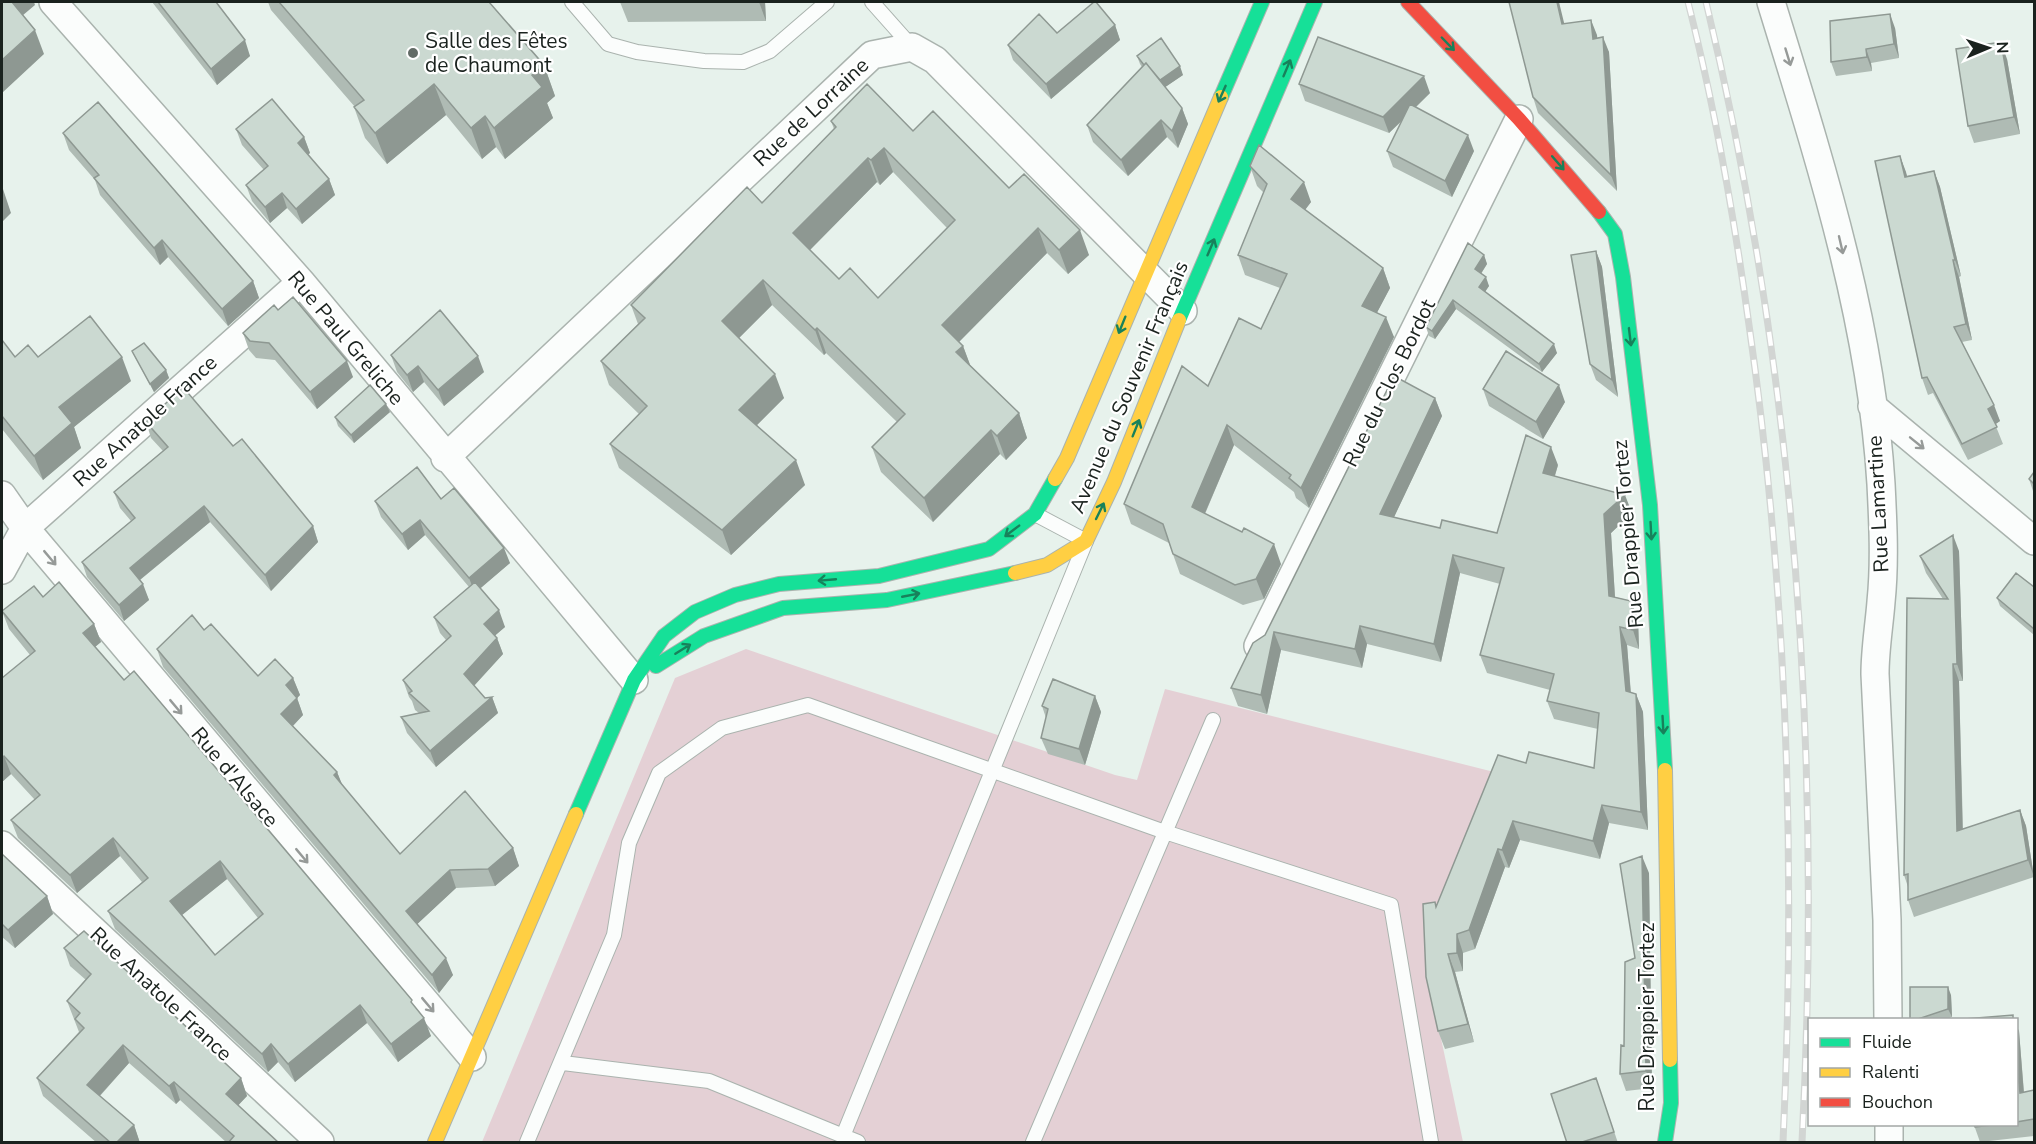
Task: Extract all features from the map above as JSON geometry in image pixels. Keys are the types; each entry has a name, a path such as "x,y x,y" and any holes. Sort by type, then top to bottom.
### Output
{"street":[{"name":"Rue Paul Greliche","path":"53,2 301,282 445,458 634,680"},
{"name":"Avenue du Souvenir Français","path":"634,680 664,636 695,612 735,595 779,584 879,576 956,559 988,549 1035,514 1067,458 1144,271 1262,2"},
{"name":"Avenue du Souvenir Français","path":"634,680 704,636 783,608 887,600 991,579 1047,565 1086,541 1114,482 1315,2"},
{"name":"Rue Drappier Tortez","path":"1408,2 1519,119 1605,219 1614,234 1623,277 1650,505 1666,790 1671,1103 1665,1143"},
{"name":"Rue Lamartine","path":"1771,2 1826,180 1862,339 1881,482 1881,603 1876,636 1875,674 1887,920 1888,1018"},
{"path":"912,47 935,60 1184,311"},
{"name":"Rue de Lorraine","path":"445,458 872,55 912,47"},
{"name":"Rue du Clos Bordot","path":"1258,646 1519,119"},
{"name":"Rue Anatole France","path":"2,570 25,528 301,282"},
{"path":"1872,406 2034,541"},
{"name":"Rue d'Alsace","path":"2,495 25,528 472,1057"},
{"path":"435,1143 634,680"},
{"name":"Rue Anatole France","path":"2,845 320,1143"},
{"path":"1889,1126 1889,1143"}],"lane":[{"path":"572,2 608,44 637,52 704,61 743,62 770,51 827,2"},
{"path":"872,2 912,47"},
{"path":"843,1136 1086,541 1035,514"},
{"path":"527,1143 563,1063 614,935 629,843 659,773 722,728 808,705 1165,832 1392,905 1431,1143"},
{"path":"1033,1143 1213,720"},
{"path":"563,1063 710,1081 858,1143"}],"shaded area":[{"path":"746,649 1115,775 1137,780 1165,689 1502,774 1425,963 1463,1142 482,1142 675,678"}],"building":[{"path":"2,2 12,2 35,30 2,60"},
{"path":"158,2 216,2 245,40 211,69"},
{"name":"Salle des Fêtes de Chaumont","path":"279,2 489,2 544,65 532,75 542,87 494,128 485,116 471,128 434,84 375,133 354,107 364,100"},
{"path":"1094,2 1115,25 1046,84 1008,45 1039,14 1057,33"},
{"path":"1509,2 1557,2 1562,24 1591,20 1593,39 1603,37 1611,175 1533,97"},
{"path":"1890,14 1894,44 1866,49 1867,57 1831,62 1830,21"},
{"path":"1318,37 1424,76 1383,117 1299,84"},
{"path":"1161,38 1180,66 1160,80 1137,56"},
{"path":"2001,42 2014,117 1968,126 1956,49"},
{"path":"1146,63 1182,108 1172,131 1161,120 1121,160 1087,125"},
{"path":"867,84 913,131 933,111 1009,188 1024,174 1080,230 1059,250 1038,228 942,325 963,346 956,352 1019,413 997,436 991,430 924,498 872,447 905,414 817,328 815,330 763,280 722,321 775,374 739,410 796,460 722,530 610,444 647,406 601,361 645,318 631,305 747,187 762,203 836,127 831,121","holes":["884,148 955,220 878,298 850,268 839,279 793,233 868,158 871,160"]},
{"path":"272,99 304,137 298,143 329,179 296,209 282,193 265,207 246,185 268,166 236,129"},
{"path":"98,102 253,281 222,309 162,240 154,248 94,178 99,175 63,133"},
{"path":"1410,104 1468,135 1445,181 1387,151"},
{"path":"1259,145 1304,182 1291,199 1383,268 1362,306 1386,317 1301,488 1289,478 1291,475 1227,425 1192,507 1242,532 1244,528 1274,544 1256,579 1235,585 1173,554 1163,524 1124,504 1182,366 1208,386 1239,318 1261,329 1287,274 1238,255 1267,184 1250,166"},
{"path":"1900,156 1905,177 1934,171 1955,260 1953,260 1966,324 1954,327 1994,405 1988,409 1997,427 1962,444 1927,377 1922,378 1875,161"},
{"path":"1468,243 1484,255 1475,269 1486,277 1479,287 1554,344 1539,364 1453,300 1432,331 1426,327"},
{"path":"1596,251 1612,380 1590,364 1571,255"},
{"path":"293,297 347,361 310,392 269,343 250,341 243,333 274,305 278,310"},
{"path":"440,310 478,356 438,390 418,366 407,375 391,355"},
{"path":"90,316 122,357 59,407 72,423 34,456 2,416 2,340 15,357 28,345 38,357"},
{"path":"144,343 166,370 150,384 132,351"},
{"path":"1506,351 1559,385 1536,422 1483,389"},
{"path":"1394,376 1435,398 1380,514 1440,528 1442,520 1497,533 1526,435 1551,447 1543,473 1625,495 1604,514 1609,596 1631,601 1633,630 1620,627 1626,691 1636,694 1641,812 1602,805 1593,841 1513,821 1502,850 1498,849 1469,930 1457,934 1457,953 1448,954 1468,1024 1438,1031 1426,977 1423,904 1435,902 1436,907 1498,755 1526,763 1529,752 1594,768 1599,713 1547,701 1554,674 1480,655 1504,568 1453,555 1434,644 1360,626 1355,649 1274,632 1261,695 1231,688 1253,643 1265,635"},
{"path":"370,385 386,404 351,435 335,417"},
{"path":"183,387 233,446 242,439 313,526 265,575 204,506 130,568 143,584 119,605 82,562 135,518 114,492 168,447 146,422"},
{"path":"417,467 441,499 454,488 504,548 469,578 420,520 402,534 375,501"},
{"path":"2034,472 2034,484 2029,479"},
{"path":"1953,535 1957,664 1953,664 1957,831 2020,810 2028,860 1908,900 1908,874 1904,875 1907,598 1948,599 1920,556"},
{"path":"2016,573 2034,587 2034,629 1997,598"},
{"path":"59,582 94,624 83,633 124,680 134,671 412,1000 411,1002 424,1018 391,1044 360,1005 288,1064 271,1044 262,1054 108,911 148,878 113,838 70,875 11,820 40,795 4,756 2,758 2,678 35,651 2,611 34,586 43,597","holes":["220,861 263,914 215,955 170,901"]},
{"path":"475,582 499,610 484,624 497,638 464,674 485,698 492,697 430,751 401,717 429,711 409,693 412,691 403,680 451,636 434,617"},
{"path":"192,615 204,630 211,624 258,676 275,659 293,678 286,685 297,698 281,714 337,772 334,775 400,854 465,791 513,848 488,869 450,870 406,911 446,958 432,975 157,649"},
{"path":"1053,679 1095,696 1079,749 1041,738 1048,709 1042,706"},
{"path":"2,854 47,896 8,930 2,924"},
{"path":"1642,856 1646,1071 1620,1074 1621,1045 1624,1046 1625,962 1635,958 1620,864"},
{"path":"84,931 241,1078 226,1094 279,1143 228,1143 234,1136 174,1082 169,1086 123,1045 87,1085 134,1125 116,1143 111,1143 37,1078 84,1028 75,1019 80,1013 67,1001 91,974 64,948"},
{"path":"1910,987 1948,987 1948,1009 1921,1018 1910,1018"},
{"path":"2013,1015 2013,1018 1976,1018"},
{"path":"2018,1074 2020,1093 2034,1090 2034,1119 2018,1122"},
{"path":"1596,1078 1614,1132 1579,1143 1567,1143 1551,1094"}],"railway":[{"path":"1688,2 1715,122 1737,243 1762,427 1773,529 1786,733 1788,835 1789,937 1783,1142"},
{"path":"1706,2 1737,142 1762,284 1781,426 1795,569 1804,712 1808,855 1807,999 1802,1142"}],"traffic: fast":[{"path":"1221,97 1262,2"},
{"path":"1179,320 1315,2"},
{"path":"1599,212 1615,234 1623,277 1650,505 1665,770"},
{"path":"576,814 634,680 664,636 695,612 735,595 779,584 879,576 989,549 1035,514 1055,479"},
{"path":"656,666 704,636 783,608 887,600 1015,573"},
{"path":"1665,1142 1671,1103 1670,1060"}],"traffic: slow":[{"path":"1055,479 1067,458 1221,97"},
{"path":"1015,573 1047,565 1086,541 1114,482 1179,320"},
{"path":"1665,770 1670,1060"},
{"path":"435,1142 576,814"}],"traffic: jam":[{"path":"1408,2 1519,119 1599,212"}],"place":[{"name":"Salle des Fêtes de Chaumont","path":"413,53"}]}
